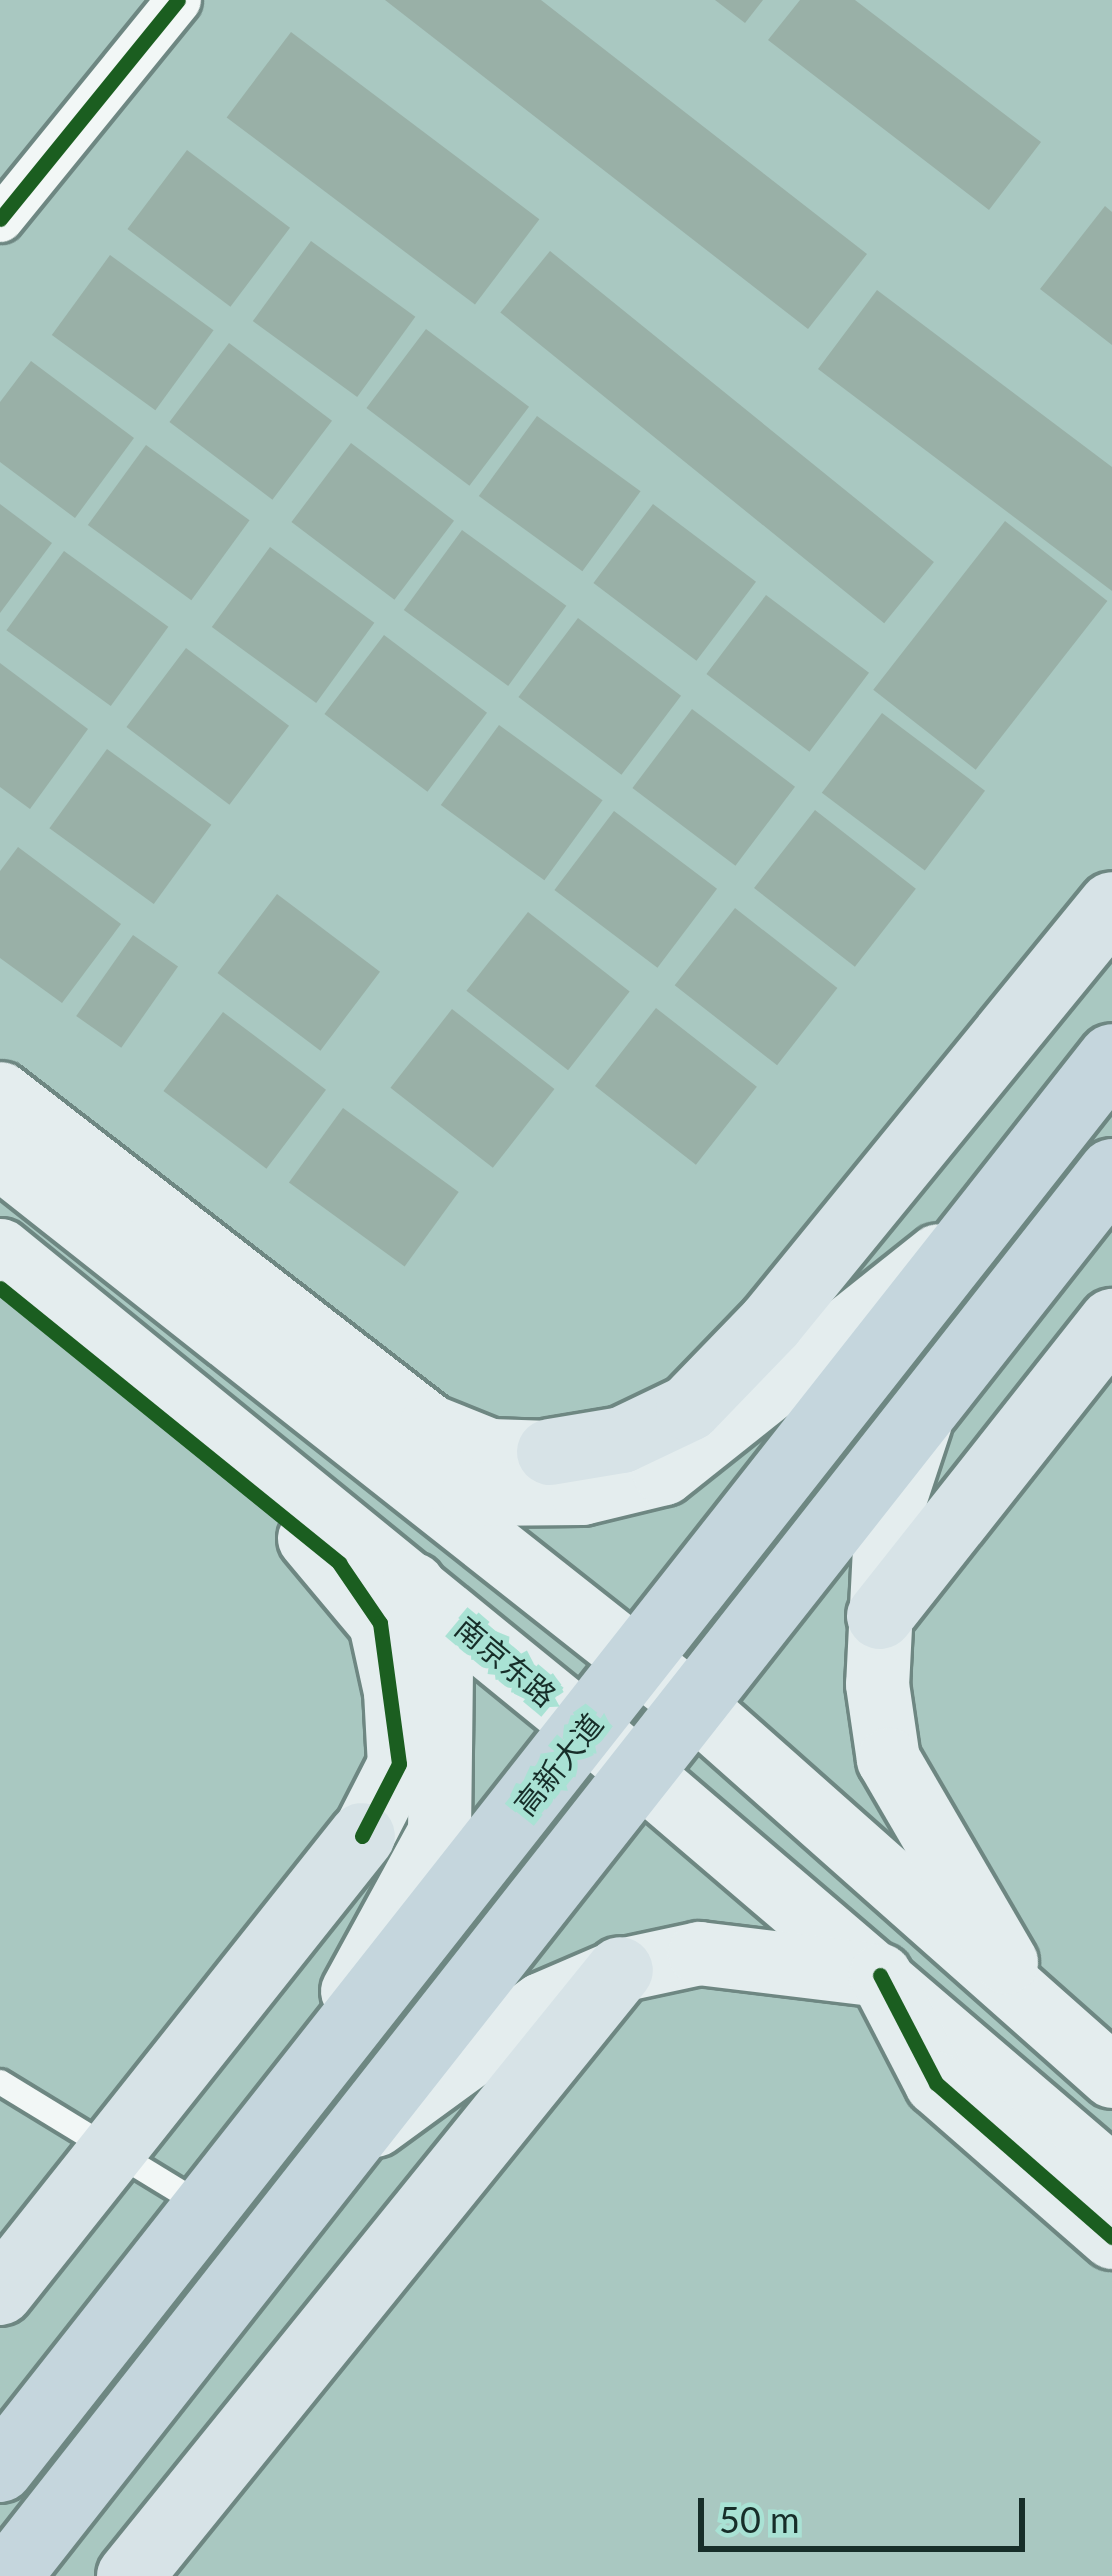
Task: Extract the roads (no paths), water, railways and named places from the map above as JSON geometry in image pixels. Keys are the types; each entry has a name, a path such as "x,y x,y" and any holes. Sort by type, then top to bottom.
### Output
{"highway":[{"name":"高新大道","path":"0,2469 1112,1057"},
{"path":"8,2576 1112,1172"}],"main road":[{"path":"16,1126 430,1426 490,1450 550,1452 622,1440 689,1408 800,1289 1112,904"},
{"path":"16,1126 194,1310 691,1702 1112,2076"},
{"path":"317,1408 472,1494 582,1493 664,1473 986,1216"},
{"name":"南京东路","path":"0,1250 587,1728 1112,2177"},
{"path":"0,1288 338,1563 380,1622 399,1764 362,1836 0,2292"},
{"path":"880,1616 1112,1322"},
{"path":"924,1408 885,1528 880,1616 889,1759 1027,2000"},
{"path":"295,2094 439,1832 441,1662 412,1583"},
{"path":"352,2142 541,2004 620,1970 699,1953 880,1975 936,2083 1112,2237"},
{"path":"130,2576 620,1970"}],"street":[{"path":"0,219 178,0"}],"lane":[{"path":"0,2082 206,2207"}]}
